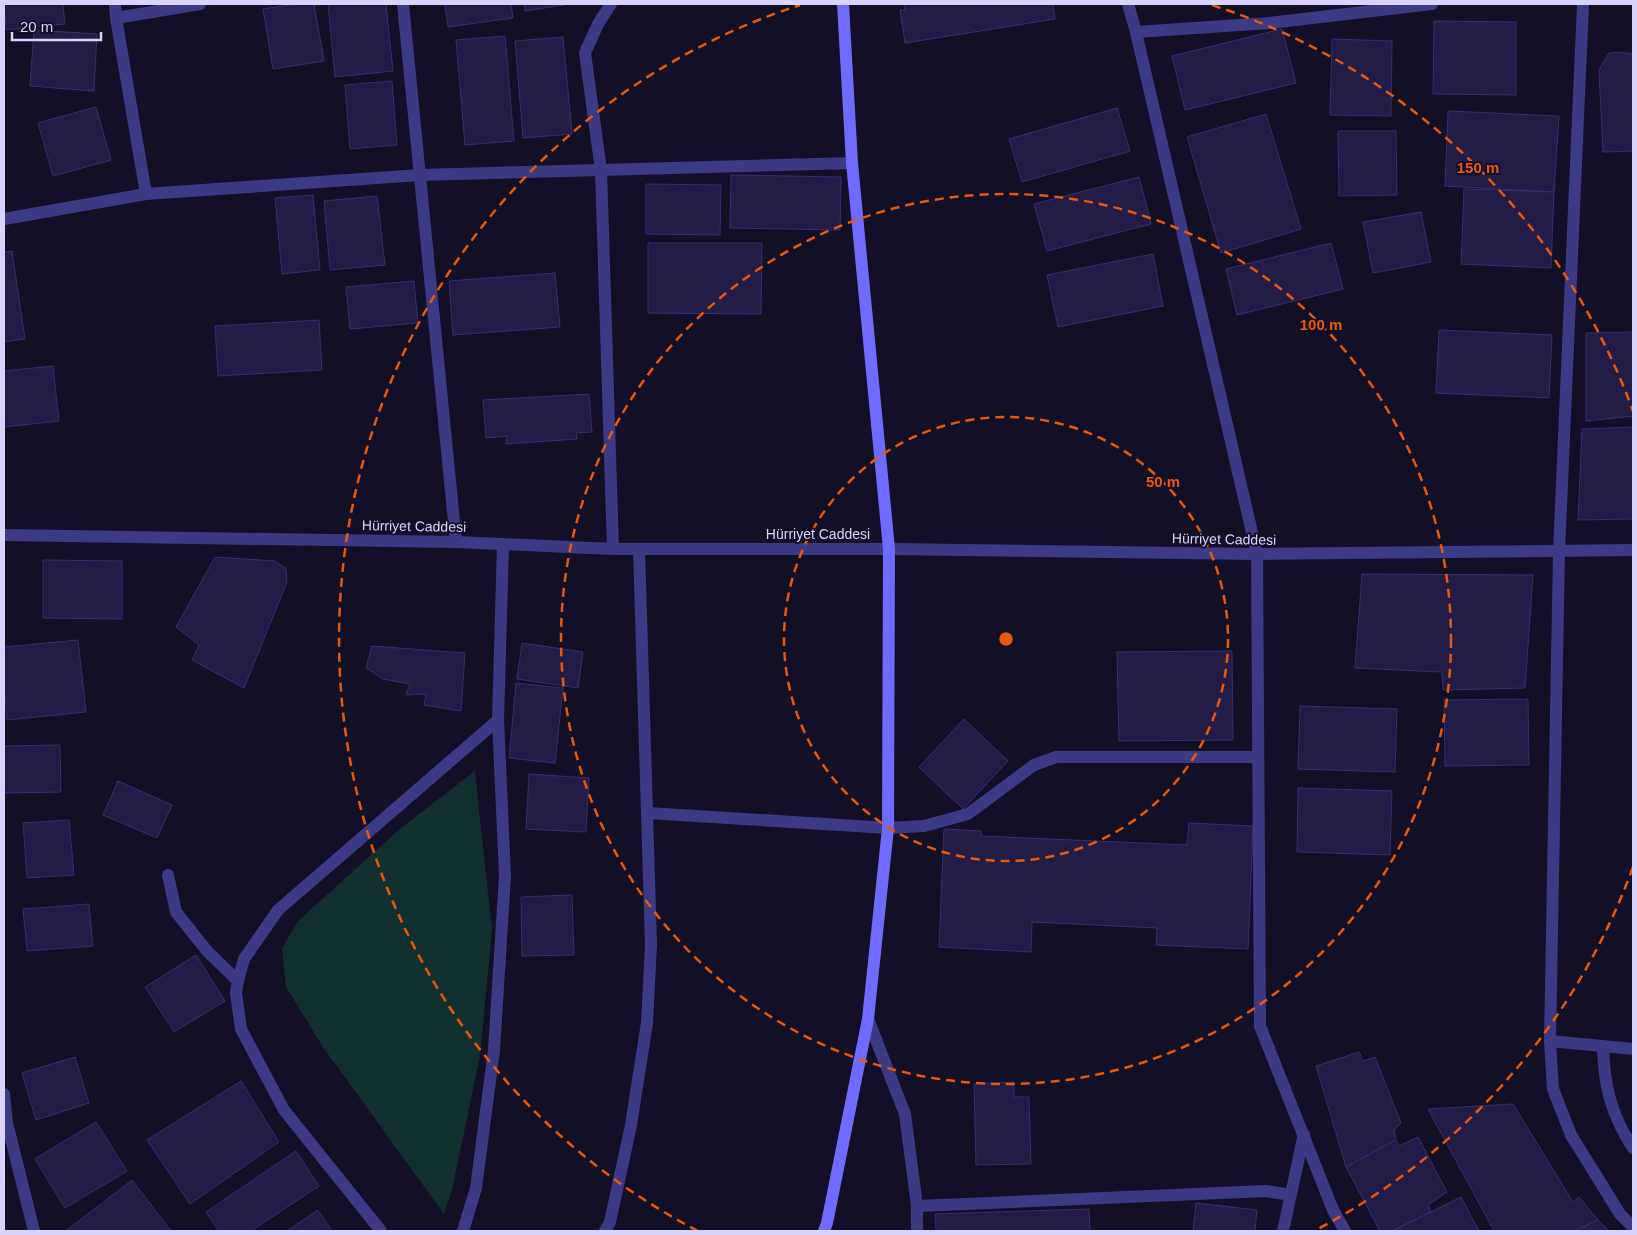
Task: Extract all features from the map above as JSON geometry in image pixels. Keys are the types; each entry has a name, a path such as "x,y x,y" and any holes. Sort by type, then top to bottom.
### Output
{"main road":[{"path":"824,1231 868,1019 888,828 888,549 852,163 843,4"}],"street":[{"path":"115,4 146,194"},
{"path":"116,18 200,4"},
{"path":"403,4 456,542"},
{"path":"610,4 598,24 585,53 601,170 613,549"},
{"path":"1128,4 1257,554 1260,1026 1333,1210 1344,1231"},
{"path":"1136,32 1269,23 1432,4"},
{"path":"1583,4 1559,551 1550,1041 1553,1089 1571,1135 1620,1214 1633,1228"},
{"path":"4,219 146,194 420,175 852,163"},
{"name":"Hürriyet Caddesi","path":"4,535 456,542 639,550 888,549 1257,554 1633,550"},
{"path":"463,1231 476,1188 494,1050 505,876 498,720 503,544"},
{"path":"606,1231 610,1222 631,1125 647,1023 651,945 639,550"},
{"path":"381,1231 284,1110 241,1029 236,993 238,981 244,959 278,910 498,720"},
{"path":"648,813 888,828 924,826 968,814 1034,765 1056,757 1258,757"},
{"path":"168,875 176,912 207,951 238,981"},
{"path":"868,1019 905,1114 917,1206 917,1231"},
{"path":"1550,1041 1633,1049"},
{"path":"1603,1046 1608,1096 1617,1120 1633,1148"},
{"path":"4,1094 7,1123 34,1231"},
{"path":"1283,1231 1304,1134"},
{"path":"917,1206 1266,1191 1291,1195"}],"green space":[{"path":"475,771 492,931 480,1056 452,1190 444,1214 323,1047 286,987 282,948 298,921 401,828"}],"building":[{"path":"4,4 63,4 65,24 6,30"},
{"path":"297,4 314,4 324,61 273,69 263,9"},
{"path":"328,4 386,4 393,71 335,77"},
{"path":"445,4 511,4 513,18 448,27"},
{"path":"524,4 570,4 525,11"},
{"path":"904,4 1053,4 1055,19 905,43 900,10 905,10"},
{"path":"1434,21 1516,22 1516,95 1433,94"},
{"path":"1282,29 1296,83 1185,110 1172,56"},
{"path":"34,30 97,34 94,91 30,86"},
{"path":"505,36 514,141 465,145 456,40"},
{"path":"563,37 572,134 523,138 515,41"},
{"path":"1332,39 1392,41 1391,116 1330,115"},
{"path":"1609,53 1633,54 1633,151 1603,152 1599,70"},
{"path":"392,81 397,145 350,149 345,85"},
{"path":"96,107 111,160 53,176 38,123"},
{"path":"1117,108 1130,151 1022,182 1009,139"},
{"path":"1448,111 1559,116 1554,192 1445,186"},
{"path":"1266,114 1301,229 1221,253 1187,137"},
{"path":"1338,131 1396,131 1397,195 1339,196"},
{"path":"731,175 841,177 840,230 730,228"},
{"path":"1139,177 1151,224 1047,251 1034,204"},
{"path":"646,184 721,185 720,235 646,234"},
{"path":"1464,189 1554,192 1551,268 1461,264"},
{"path":"313,195 320,270 282,274 275,198"},
{"path":"377,196 385,265 330,270 324,201"},
{"path":"1421,212 1431,262 1373,273 1363,222"},
{"path":"648,243 762,243 761,314 648,313"},
{"path":"1331,243 1343,289 1237,315 1226,269"},
{"path":"12,251 25,339 4,342 4,252"},
{"path":"1153,254 1163,306 1058,327 1047,275"},
{"path":"555,273 560,327 453,335 449,281"},
{"path":"414,281 418,323 350,329 346,287"},
{"path":"319,320 322,370 218,376 215,326"},
{"path":"1439,330 1552,335 1549,398 1436,393"},
{"path":"1633,332 1633,416 1586,421 1586,333"},
{"path":"53,366 59,421 4,427 4,371"},
{"path":"589,394 592,432 576,433 577,439 506,444 507,436 486,438 483,400"},
{"path":"1633,427 1633,519 1578,520 1582,429"},
{"path":"215,557 275,561 286,569 287,582 244,688 192,660 199,645 176,627"},
{"path":"43,560 122,561 122,619 43,618"},
{"path":"1362,574 1533,575 1525,688 1443,690 1442,672 1355,668"},
{"path":"78,640 86,712 7,720 4,687 4,647"},
{"path":"522,643 583,652 578,688 517,679"},
{"path":"372,646 465,653 461,711 424,705 426,694 406,695 410,684 383,679 366,668"},
{"path":"1232,651 1233,740 1119,741 1117,652"},
{"path":"516,683 563,688 555,763 509,758"},
{"path":"1528,699 1529,765 1445,766 1444,700"},
{"path":"1300,706 1397,709 1395,772 1298,769"},
{"path":"964,719 1008,761 963,809 919,767"},
{"path":"60,745 61,792 4,793 4,746"},
{"path":"529,774 589,778 586,832 526,829"},
{"path":"118,781 172,805 157,838 103,815"},
{"path":"1298,788 1392,791 1390,855 1297,852"},
{"path":"69,820 74,875 27,878 23,823"},
{"path":"1189,823 1253,826 1248,949 1156,945 1157,928 1032,922 1031,952 939,947 944,829 981,831 981,836 1187,845"},
{"path":"572,895 574,955 522,956 521,897"},
{"path":"89,904 93,946 27,951 23,909"},
{"path":"196,955 225,1001 174,1032 145,987"},
{"path":"1359,1052 1363,1061 1375,1057 1401,1123 1394,1130 1396,1140 1346,1167 1316,1066"},
{"path":"75,1057 89,1103 36,1120 22,1073"},
{"path":"241,1081 279,1142 190,1204 147,1140"},
{"path":"1014,1082 1014,1097 1029,1097 1031,1164 976,1165 974,1084"},
{"path":"1513,1104 1573,1202 1579,1197 1598,1220 1575,1231 1494,1231 1428,1109"},
{"path":"96,1122 127,1171 65,1208 35,1159"},
{"path":"1418,1137 1447,1192 1428,1205 1431,1212 1392,1231 1380,1231 1346,1167 1396,1140 1399,1146"},
{"path":"296,1151 319,1186 251,1231 219,1231 206,1212"},
{"path":"132,1180 171,1231 66,1231"},
{"path":"1461,1197 1479,1231 1392,1231 1431,1212"},
{"path":"1196,1203 1257,1210 1255,1231 1193,1231"},
{"path":"1089,1209 1090,1231 936,1231 935,1214"},
{"path":"318,1210 332,1231 287,1231"},
{"path":"1598,1220 1609,1231 1575,1231"}]}
